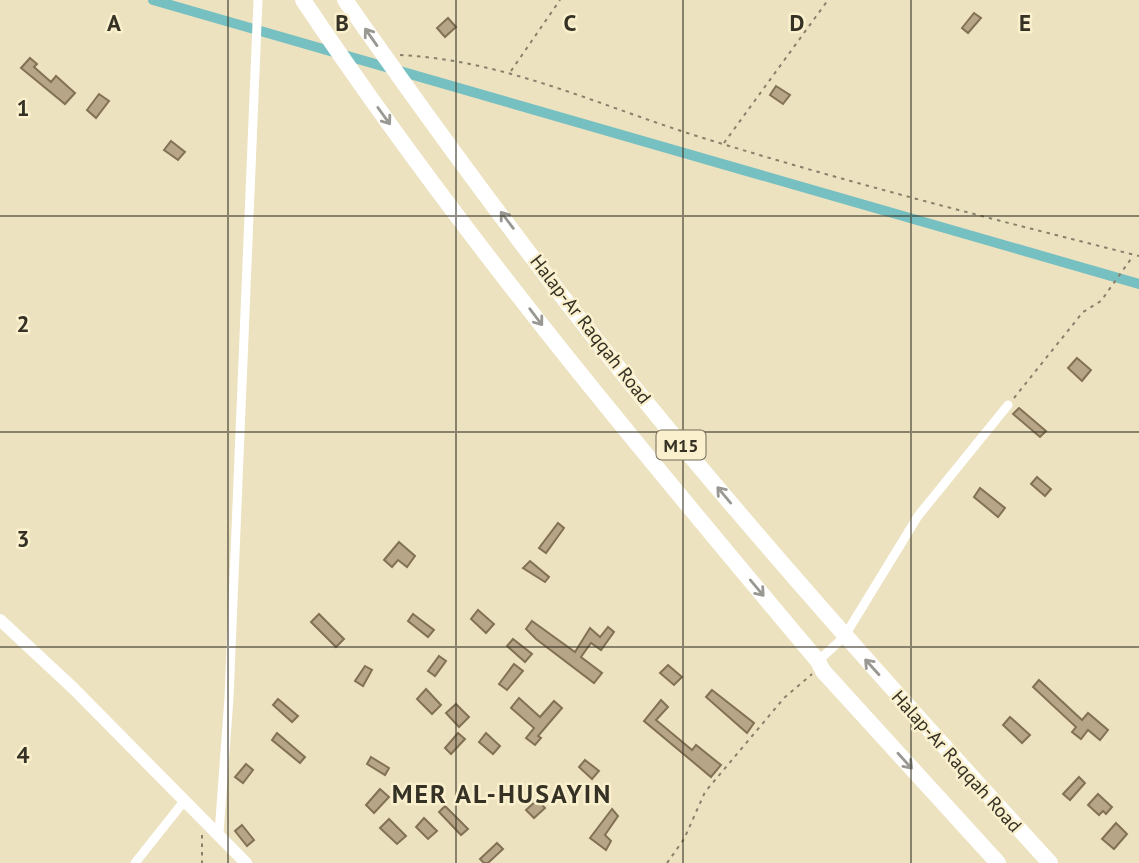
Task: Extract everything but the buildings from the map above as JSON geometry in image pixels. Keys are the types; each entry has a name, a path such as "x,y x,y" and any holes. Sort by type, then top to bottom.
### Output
{"highway":[{"name":"Halap-Ar Raqqah Road","path":"303,0 431,179 601,402 819,664 998,863"},
{"name":"Halap-Ar Raqqah Road","path":"345,0 565,299 692,457 844,637 1050,863"}],"street":[{"path":"219,833 229,698 258,0"},
{"path":"819,664 844,637 918,516 1008,405"},
{"path":"0,620 219,833 246,863"},
{"path":"135,863 185,800"}],"path":[{"path":"510,72 560,0"},
{"path":"723,144 828,0"},
{"path":"387,60 399,55 428,57 510,72 723,144 933,203 1139,256"},
{"path":"1008,405 1030,382 1083,312 1101,300 1134,255"},
{"path":"667,863 684,839 705,792 784,698 819,664"},
{"path":"202,817 202,863"}],"waterway":[{"path":"153,0 1139,284"}],"district":[{"name":"MER AL-HUSAYIN","path":"502,793"}]}
